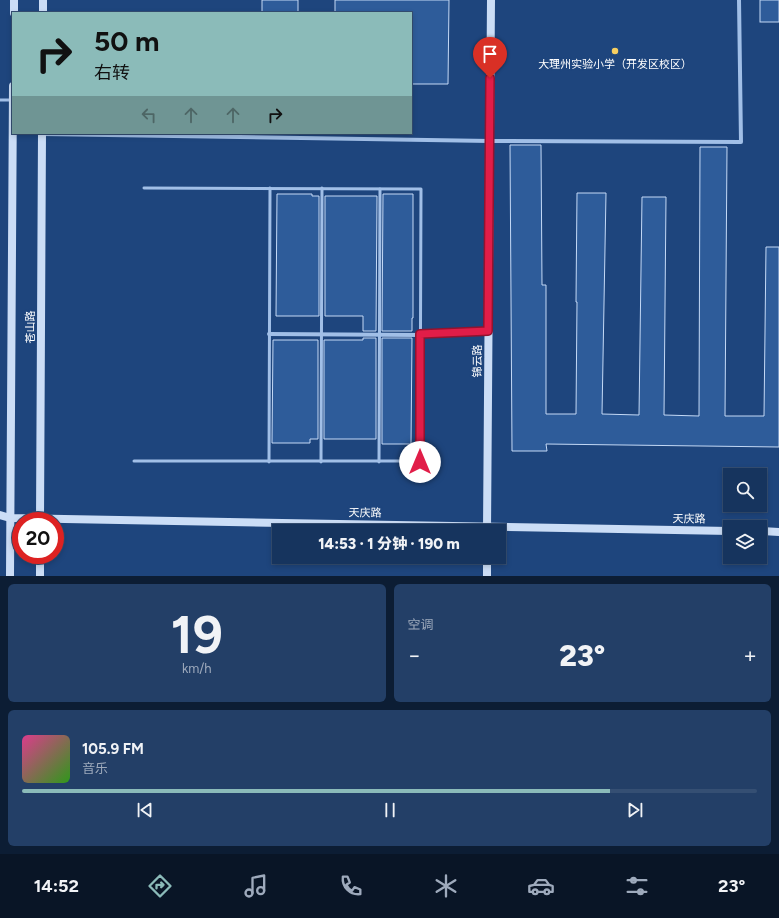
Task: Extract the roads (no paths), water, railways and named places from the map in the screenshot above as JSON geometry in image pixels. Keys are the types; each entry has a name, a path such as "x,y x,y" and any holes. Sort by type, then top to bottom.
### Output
{"street":[{"path":"14,0 14,12"},
{"path":"43,0 43,12"},
{"name":"锦云路","path":"487,524 491,0"},
{"path":"98,134 490,141 741,142 739,0"},
{"name":"苍山路","path":"10,576 13,134"},
{"name":"苍山路","path":"40,512 42,134"},
{"path":"269,334 420,334 488,331"},
{"name":"天庆路","path":"0,515 10,518"},
{"name":"天庆路","path":"64,520 272,525"},
{"name":"天庆路","path":"506,529 723,531"},
{"path":"767,531 779,532"},
{"path":"40,564 40,576"},
{"path":"487,564 487,576"}],"lane":[{"path":"0,100 12,100"},
{"path":"134,461 420,462 421,189 144,188"},
{"path":"269,462 270,188"},
{"path":"321,462 322,188"},
{"path":"379,462 380,188"}],"place":[{"name":"大理州实验小学（开发区校区）","path":"615,51"}]}
